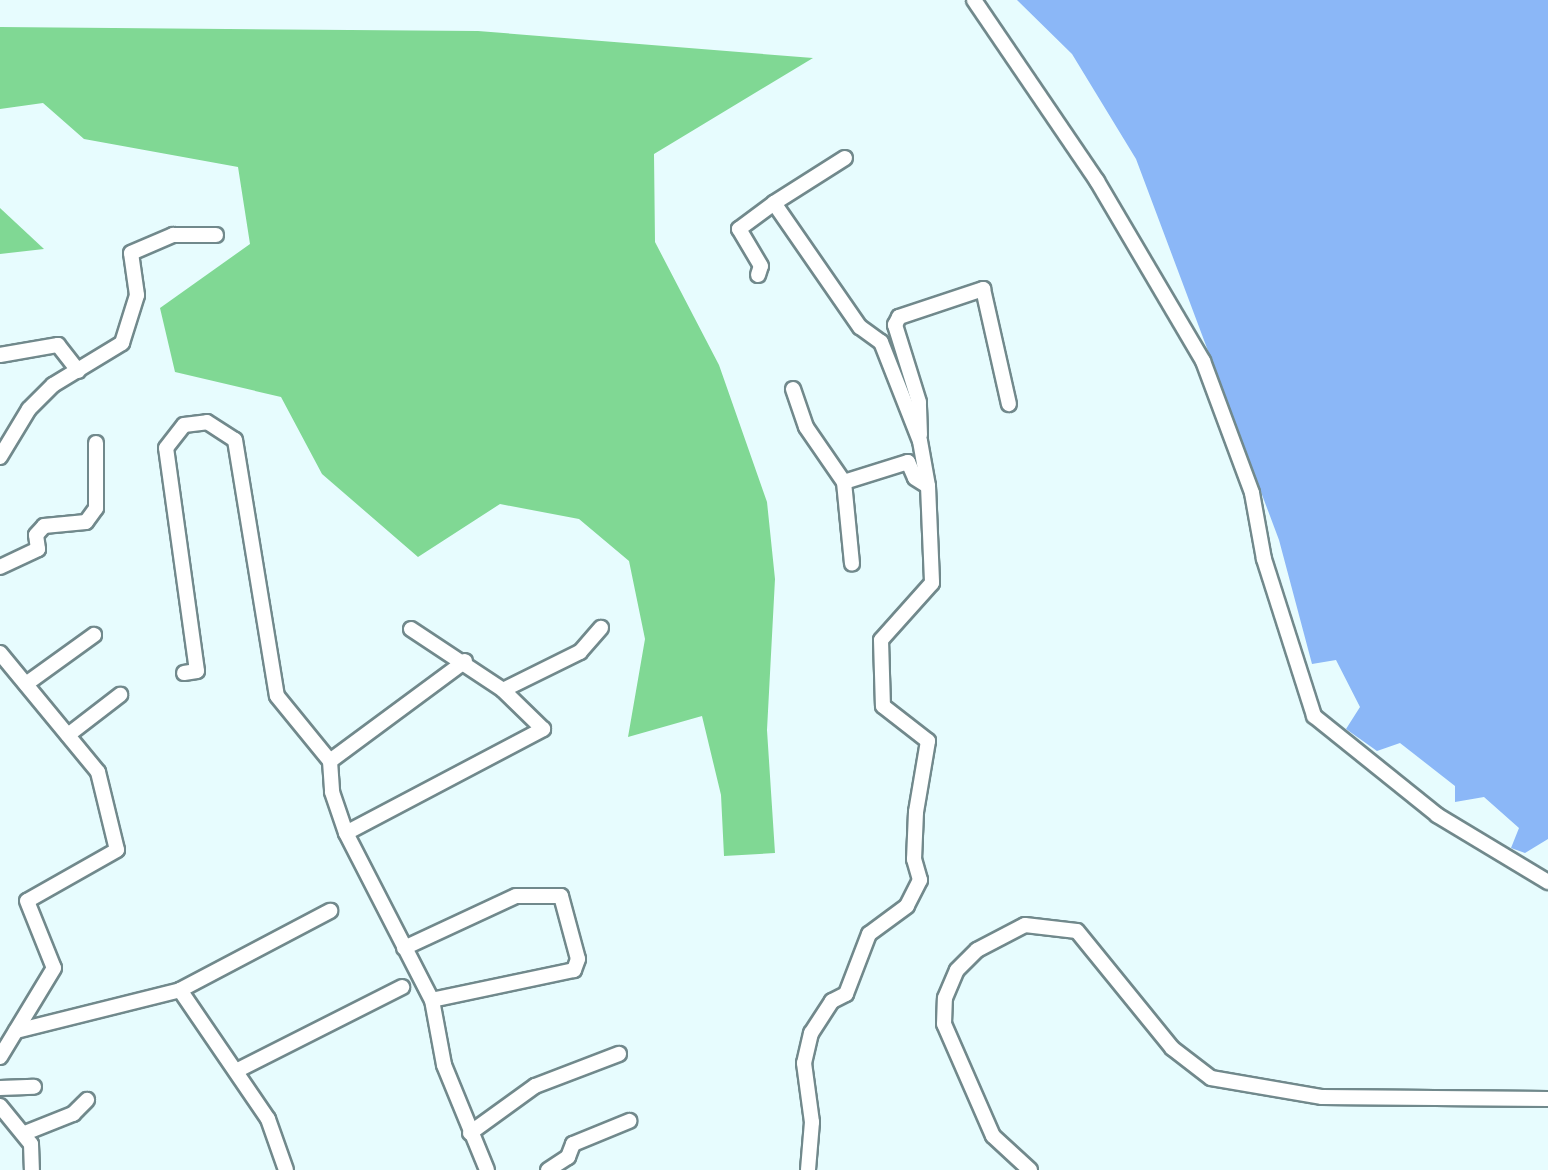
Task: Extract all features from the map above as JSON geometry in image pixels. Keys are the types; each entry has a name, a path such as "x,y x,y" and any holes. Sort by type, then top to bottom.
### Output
{"street":[{"path":"974,0 1098,180 1203,360 1252,493 1264,559 1314,716 1437,815 1548,882"},
{"path":"758,275 760,266 739,229 845,158"},
{"path":"774,204 860,326 881,342 920,441"},
{"path":"0,458 28,409 78,371 106,357 132,323 137,295 132,253 172,236 216,235"},
{"path":"808,1170 812,1122 804,1064 810,1032 832,1001 846,994 869,934 907,906 920,880 916,828 928,741 883,706 882,640 932,583 919,402 895,325 899,317 983,289 1009,404"},
{"path":"0,355 58,344 78,371"},
{"path":"793,389 814,442 844,482 852,564"},
{"path":"184,673 196,671 166,448 184,426 207,422 236,440 277,696 330,762 332,792 346,833 432,1000 444,1064 486,1170"},
{"path":"0,567 38,549 36,535 44,526 86,522 96,508 96,443"},
{"path":"844,482 908,462 915,478 928,486"},
{"path":"503,690 580,652 601,628"},
{"path":"346,833 543,729 465,660 411,629"},
{"path":"26,684 94,635"},
{"path":"0,653 98,772 117,850 27,900 54,968 0,1057"},
{"path":"330,762 465,660"},
{"path":"68,735 120,695"},
{"path":"404,948 516,896 561,896 578,959 574,970 432,1000"},
{"path":"16,1031 180,990 330,911"},
{"path":"1030,1170 992,1136 944,1024 945,998 956,970 977,950 1025,925 1077,931 1172,1048 1211,1078 1322,1098 1548,1100"},
{"path":"238,1070 402,987"},
{"path":"180,990 268,1119 286,1170"},
{"path":"470,1133 535,1086 619,1054"},
{"path":"0,1088 34,1087"},
{"path":"25,1133 74,1114 87,1100"},
{"path":"0,1106 25,1133 32,1170"},
{"path":"548,1170 568,1157 573,1144 629,1121"}],"green space":[{"path":"0,27 478,31 813,58 654,154 655,242 719,365 767,502 775,579 767,730 775,853 724,856 721,795 702,716 628,737 645,639 629,561 579,519 500,504 418,557 322,474 281,397 175,372 160,308 250,244 238,167 84,139 43,103 0,109"},
{"path":"0,208 44,249 0,254"}],"water":[{"path":"1017,0 1548,0 1548,839 1525,853 1511,848 1519,828 1484,797 1455,802 1455,786 1400,743 1377,751 1346,729 1360,707 1336,660 1312,664 1279,540 1136,159 1072,54"}]}
